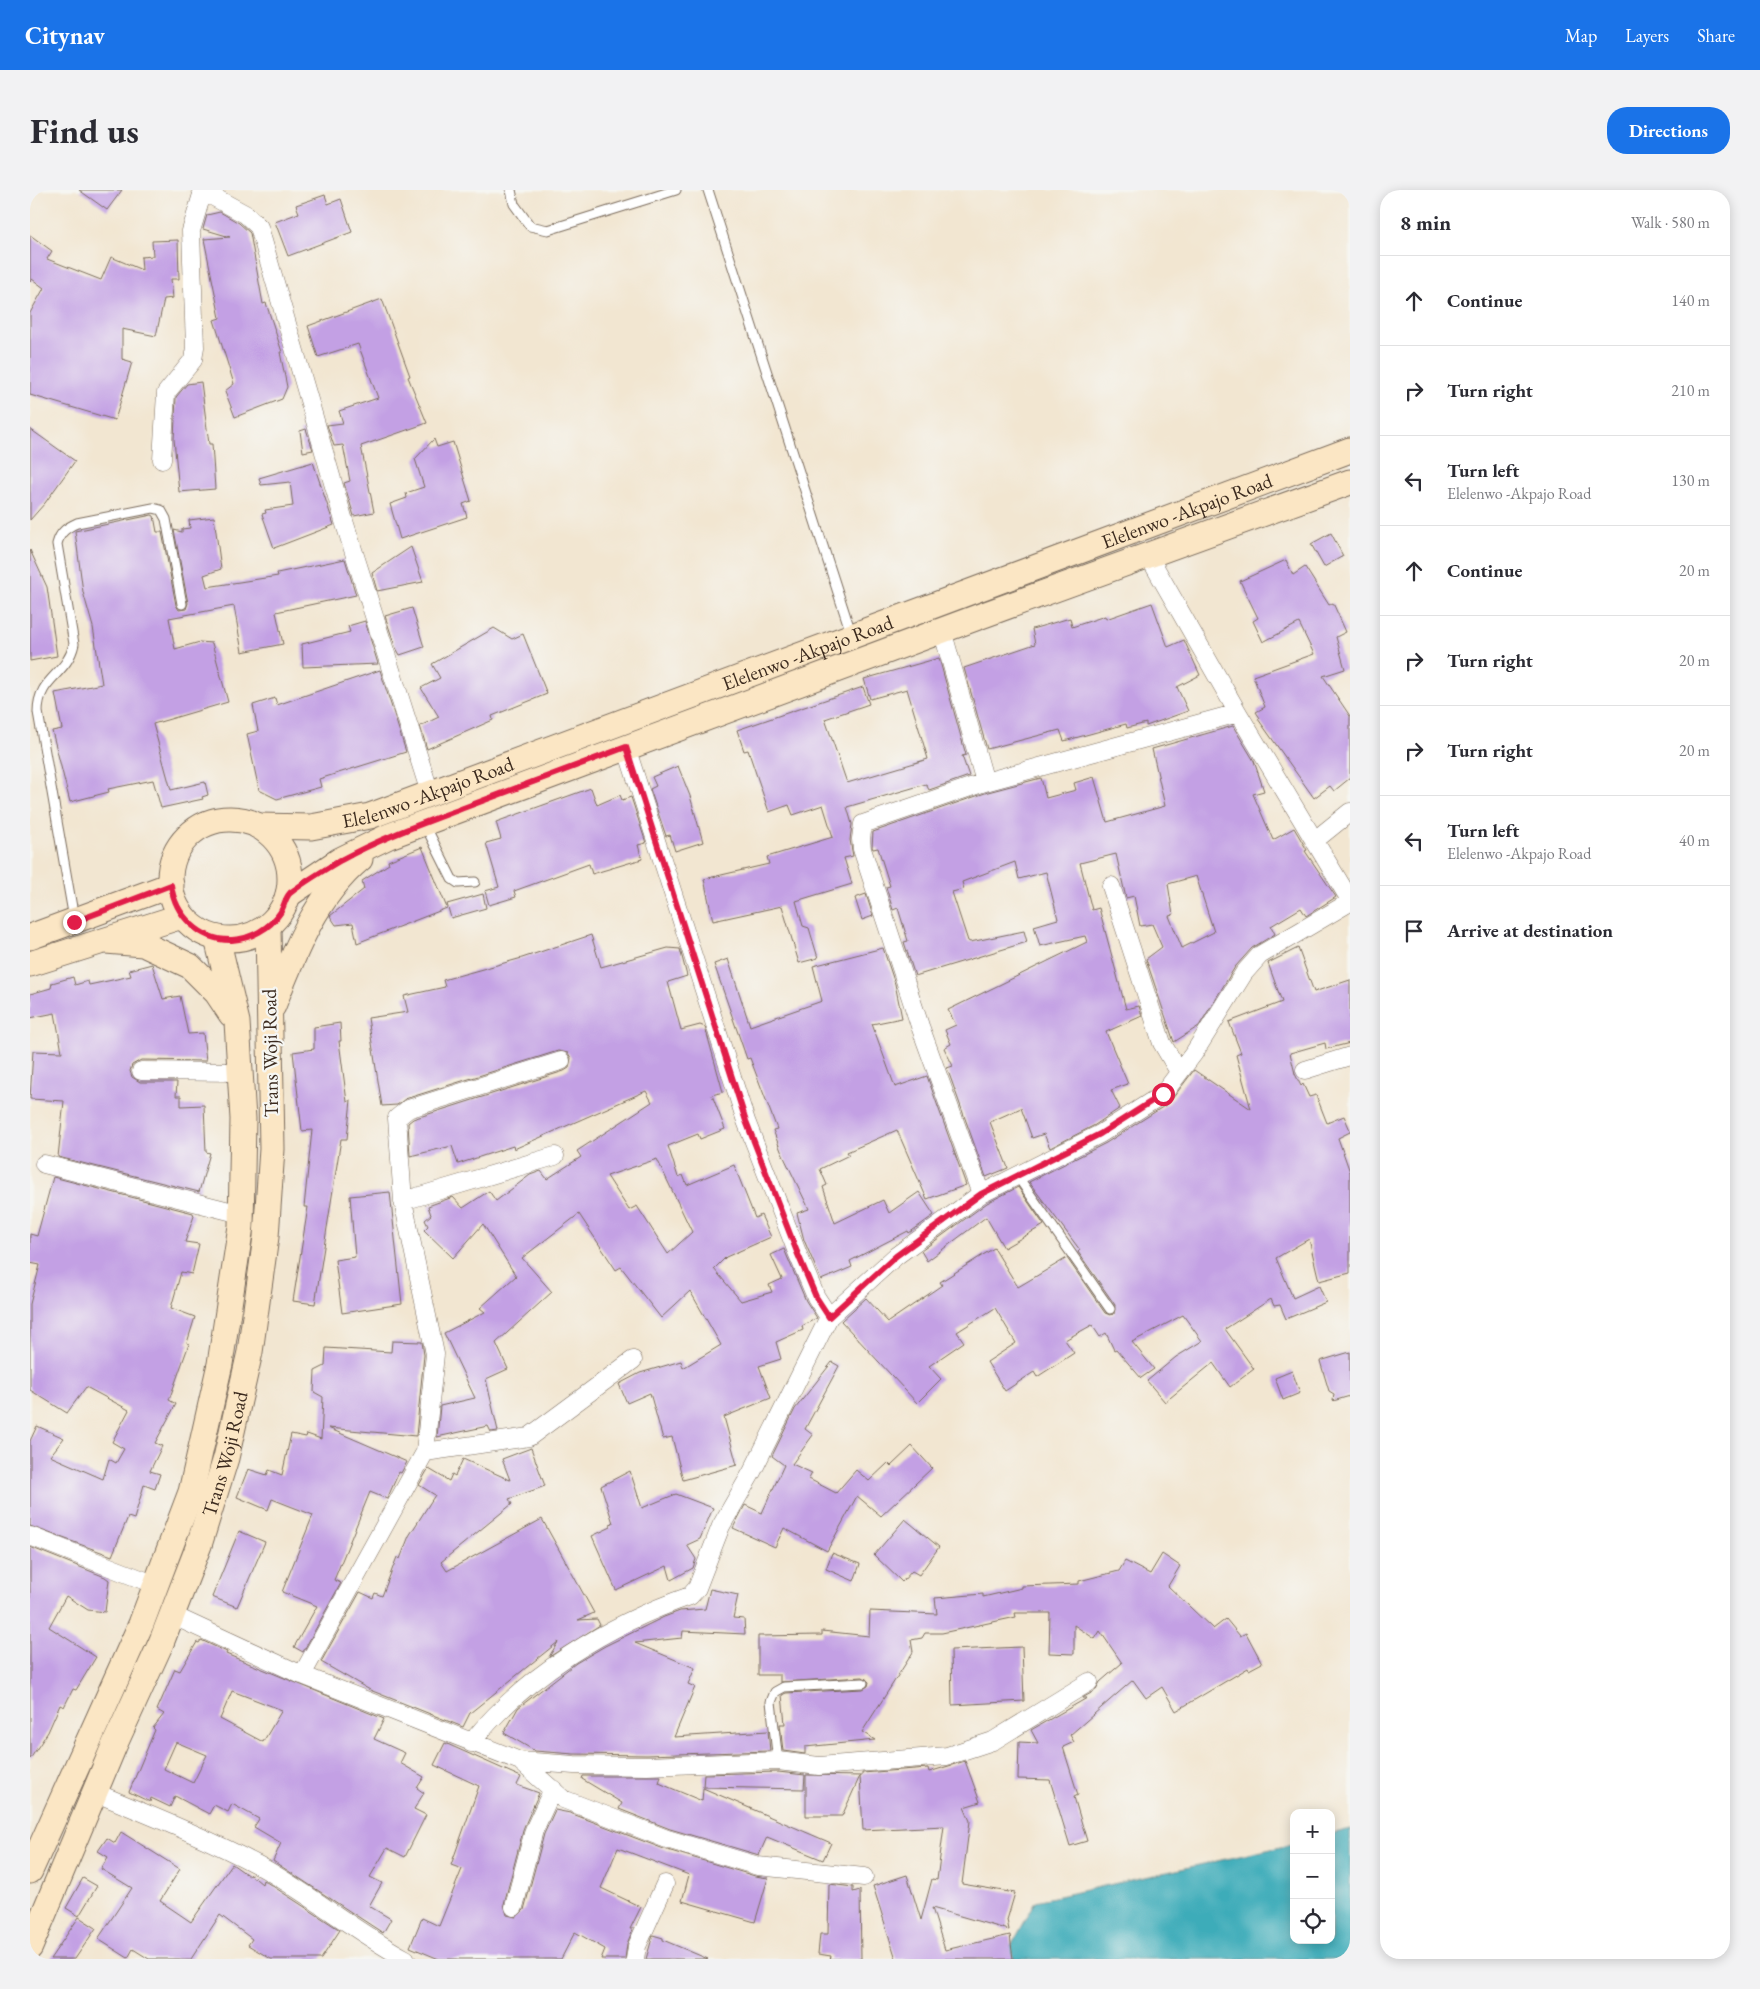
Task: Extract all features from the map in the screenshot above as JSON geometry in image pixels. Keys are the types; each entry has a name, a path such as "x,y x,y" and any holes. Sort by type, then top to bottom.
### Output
{"main road":[{"name":"Elelenwo -Akpajo Road","path":"258,826 311,828 370,816 1350,450"},
{"name":"Elelenwo -Akpajo Road","path":"288,894 340,860 389,836 942,630 1350,482"},
{"path":"225,820 239,820 258,826 275,838 286,855 290,876 288,894 281,912 268,926 251,936 232,940 217,938 196,929 182,916 173,899 171,885 174,859 184,841 200,828 225,820"},
{"path":"269,1018 297,946 321,903 347,870 389,836"},
{"path":"30,936 74,922 171,885"},
{"path":"30,964 182,916"},
{"name":"Trans Woji Road","path":"30,1947 94,1792 172,1615 199,1545 226,1458 250,1352 266,1237 272,1149 268,926"},
{"name":"Trans Woji Road","path":"30,1871 141,1624 156,1585 190,1492 220,1364 241,1214 243,1119 236,1022 217,938"},
{"path":"106,941 143,944 190,966 217,993 236,1022"}],"street":[{"path":"162,460 166,393 192,360 195,348 191,231 202,190 245,214 259,227 344,520 430,793"},
{"path":"471,1743 484,1726 562,1660 600,1635 690,1596 696,1588 721,1526 752,1472 829,1317 896,1256 981,1194 1100,1134 1163,1094 1194,1053 1244,973 1260,955 1350,901 1238,713 1148,555"},
{"path":"942,630 985,782"},
{"path":"981,1194 920,1026 862,849 861,839 864,824 873,819 883,818 985,782 1238,713"},
{"path":"626,747 746,1121 816,1297 829,1317"},
{"path":"1314,841 1350,812"},
{"path":"1111,886 1162,1043 1179,1072"},
{"path":"1305,1070 1350,1056"},
{"path":"302,1675 425,1452 435,1354 403,1201 397,1118 402,1112 561,1061"},
{"path":"141,1071 240,1072"},
{"path":"403,1201 555,1156"},
{"path":"44,1164 241,1214"},
{"path":"425,1452 529,1437 633,1360"},
{"path":"30,1536 156,1585"},
{"path":"172,1615 302,1675 471,1743 520,1761 574,1766 647,1766 778,1761 819,1766 947,1756 993,1741 1089,1682"},
{"path":"520,1761 563,1799 632,1827 758,1866 864,1876"},
{"path":"514,1908 534,1830 553,1789"},
{"path":"94,1792 177,1827 258,1865 383,1947 406,1959"},
{"path":"634,1959 637,1946 666,1884"}],"lane":[{"path":"510,190 514,204 530,226 548,230 676,190"},
{"path":"708,190 852,636"},
{"path":"74,922 38,712 38,697 71,657 74,644 57,544 59,535 66,528 77,523 153,508 161,510 166,519 182,604"},
{"path":"424,823 452,879 458,883 475,882"},
{"path":"1018,1177 1110,1309"},
{"path":"778,1761 771,1702 775,1692 784,1687 863,1683"}],"water":[{"path":"1350,1829 1350,1959 1004,1959 1036,1901 1290,1845 1290,1944 1335,1944 1335,1833"}],"building":[{"path":"79,190 122,190 107,210"},
{"path":"325,195 328,204 341,199 352,232 288,256 275,222 299,213 296,205"},
{"path":"220,212 239,223 250,233 263,304 266,303 282,352 280,352 287,387 282,399 235,417 225,391 234,384 214,320 220,318 204,239 230,237 203,229 207,215"},
{"path":"30,235 52,251 47,259 101,280 111,257 142,270 141,257 153,256 152,241 178,240 179,279 171,279 173,298 164,299 156,336 122,329 122,359 132,362 115,420 30,395 30,313 44,288 32,279 30,282"},
{"path":"382,299 410,376 408,377 427,423 361,446 374,512 354,516 344,483 350,481 343,445 334,446 327,425 343,423 339,411 378,398 358,344 318,357 308,326"},
{"path":"201,382 209,444 212,444 215,489 179,492 174,439 176,397 187,384"},
{"path":"30,429 75,461 45,503 30,520"},
{"path":"306,429 313,450 303,452 300,431"},
{"path":"434,439 437,447 453,442 471,501 463,504 467,517 400,539 390,504 407,498 406,493 424,487 415,459"},
{"path":"313,462 334,525 274,548 262,514 266,513 265,510 293,506 290,482 261,485 259,478"},
{"path":"154,516 157,532 162,532 176,605 179,610 186,609 188,603 174,530 182,532 182,529 190,528 189,520 214,517 221,569 204,575 207,587 278,576 277,573 345,559 356,595 276,612 283,644 242,652 234,606 169,618 175,649 200,642 212,643 228,702 153,724 171,790 205,782 208,795 202,797 203,799 161,808 153,780 108,789 109,792 70,802 52,731 62,729 55,693 102,684 93,627 83,592 75,531"},
{"path":"1331,533 1343,556 1324,567 1311,544"},
{"path":"411,547 423,582 377,591 372,573"},
{"path":"30,550 47,587 57,656 30,661"},
{"path":"1286,560 1293,575 1305,567 1329,605 1333,603 1346,632 1336,637 1345,669 1323,676 1350,716 1350,778 1334,791 1330,786 1314,798 1258,719 1260,718 1256,712 1265,707 1253,676 1314,654 1299,623 1263,642 1253,621 1258,618 1240,581"},
{"path":"1152,603 1168,647 1184,640 1200,675 1177,687 1188,711 1146,726 1146,723 1127,728 1126,724 1064,741 1060,730 987,749 964,668 1035,644 1032,629 1070,618 1072,627 1105,616 1106,619"},
{"path":"412,608 424,647 400,655 385,616"},
{"path":"365,621 378,664 303,667 302,644 350,632 348,626"},
{"path":"494,628 512,639 523,634 547,694 492,716 493,720 427,749 420,726 439,717 421,688 440,678 432,664"},
{"path":"939,658 966,755 962,756 969,776 929,790 926,784 847,807 852,824 850,840 853,856 844,858 852,884 796,901 803,926 809,928 818,958 799,963 782,906 713,921 704,879 769,864 767,857 833,837 823,805 793,815 789,805 769,812 748,750 744,751 737,730 863,687 869,704 825,719 847,783 928,759 907,689 870,699 864,679"},
{"path":"380,670 406,752 319,779 321,787 277,799 259,790 247,734 258,731 253,705 275,698 277,705"},
{"path":"1233,726 1254,761 1264,791 1253,794 1273,840 1294,828 1307,850 1305,851 1336,897 1306,916 1301,908 1271,926 1275,934 1252,948 1235,967 1199,1026 1174,1042 1146,959 1162,947 1152,924 1140,926 1134,896 1126,898 1116,854 1080,863 1092,910 1099,908 1126,1009 1139,1006 1142,1016 1106,1032 1128,1084 1111,1090 1120,1108 1095,1125 1050,1148 1044,1134 1032,1138 1021,1108 990,1122 1008,1168 986,1177 947,1068 953,1066 944,1048 951,1044 945,1030 956,1025 948,1010 1087,942 1085,936 1040,946 1034,926 1058,919 1046,872 1019,879 1015,862 962,882 964,889 952,892 968,941 1024,931 1027,942 915,976 904,942 908,941 898,908 893,910 886,887 890,886 878,848 873,849 872,847 873,832 988,792 1041,778 1046,798 1076,790 1074,783 1094,777 1107,822 1165,806 1152,749","holes":["1196,876 1214,932 1182,948 1169,916 1173,915 1168,884"]},
{"path":"678,766 690,796 703,842 675,851 670,835 666,836 650,789 656,786 652,777"},
{"path":"591,788 597,805 620,795 622,800 631,797 646,843 638,845 642,859 592,874 589,864 514,891 516,897 489,905 485,891 499,887 486,843 501,839 496,822"},
{"path":"422,847 447,908 357,943 353,923 336,925 330,916 364,889 362,881 389,864 388,861"},
{"path":"483,894 486,908 451,918 447,904"},
{"path":"866,894 873,916 862,920 855,898"},
{"path":"591,935 601,967 668,948 680,949 687,976 668,982 681,1030 700,1025 705,1027 723,1092 712,1095 725,1129 700,1139 698,1134 668,1146 678,1177 683,1175 687,1185 734,1165 755,1218 761,1215 771,1237 726,1257 714,1269 741,1301 772,1292 769,1285 782,1279 771,1255 784,1249 806,1301 817,1318 802,1326 803,1330 776,1342 781,1359 759,1366 771,1398 724,1417 737,1465 683,1480 672,1437 663,1439 650,1393 627,1403 619,1384 640,1373 681,1361 683,1368 721,1345 690,1291 661,1318 621,1267 616,1270 579,1214 522,1258 552,1292 496,1343 508,1369 486,1379 498,1431 491,1432 488,1426 437,1437 440,1406 475,1398 444,1333 485,1312 480,1308 516,1276 483,1224 453,1258 424,1230 428,1226 425,1220 431,1215 428,1206 453,1197 463,1208 489,1191 496,1201 530,1175 541,1171 547,1179 581,1157 577,1151 652,1102 646,1091 514,1149 513,1146 458,1164 452,1146 410,1156 408,1123 413,1119 564,1071 569,1068 571,1058 568,1053 558,1051 405,1099 397,1105 382,1106 368,1018 408,1012 404,996 445,987 443,980 522,958","holes":["657,1159 692,1232 668,1254 637,1206 629,1210 607,1176"]},
{"path":"883,948 895,984 902,1018 872,1024 895,1087 927,1076 966,1185 927,1199 897,1130 847,1152 849,1155 820,1169 827,1185 823,1187 835,1223 883,1200 889,1213 919,1192 934,1215 909,1233 908,1231 850,1261 852,1267 821,1280 804,1240 797,1213 809,1209 781,1151 773,1130 777,1129 750,1058 747,1059 714,964 728,959 750,1026 822,1001 813,966"},
{"path":"1298,948 1314,992 1350,980 1350,1043 1326,1049 1325,1043 1290,1053 1295,1074 1301,1086 1303,1084 1309,1097 1316,1095 1327,1123 1344,1116 1350,1130 1350,1132 1338,1138 1350,1172 1350,1273 1319,1281 1309,1239 1276,1258 1293,1298 1319,1286 1326,1302 1286,1319 1280,1305 1274,1306 1271,1299 1225,1329 1254,1369 1230,1387 1213,1363 1165,1402 1147,1381 1176,1357 1202,1341 1183,1315 1132,1342 1154,1369 1141,1378 1116,1349 1114,1350 1106,1333 1100,1337 1092,1325 1065,1340 1074,1353 1037,1377 1034,1372 1005,1391 987,1362 1016,1343 995,1308 957,1332 964,1342 929,1366 941,1379 917,1403 841,1321 866,1298 888,1322 942,1285 940,1282 994,1248 1018,1287 1067,1258 1105,1313 1114,1314 1115,1305 1078,1252 1080,1250 1029,1182 1106,1143 1169,1103 1194,1070 1251,1109 1236,1055 1241,1053 1229,1022 1282,1002 1268,963"},
{"path":"152,964 163,999 180,996 188,1034 203,1033 206,1061 141,1060 132,1065 130,1071 132,1077 140,1082 177,1082 176,1096 181,1096 181,1106 204,1105 206,1152 210,1153 199,1192 58,1157 64,1101 30,1099 33,1051 62,1052 55,1013 30,1018 30,994 51,988 52,983 73,977 75,985 88,981 89,985 131,976 129,970"},
{"path":"340,1023 341,1041 339,1041 347,1102 351,1100 347,1139 341,1139 315,1304 293,1301 308,1207 304,1207 312,1130 302,1131 293,1052 314,1049 314,1027"},
{"path":"53,1177 193,1213 194,1216 185,1242 199,1244 192,1274 181,1272 171,1308 195,1317 187,1343 189,1344 169,1400 176,1404 155,1443 162,1446 150,1471 160,1474 155,1489 144,1485 134,1519 128,1517 112,1556 30,1526 30,1441 37,1426 64,1438 50,1456 103,1479 109,1459 116,1463 124,1449 112,1442 129,1410 86,1387 67,1413 30,1390 30,1304 40,1265 30,1263 30,1234 37,1236"},
{"path":"1018,1187 1044,1225 1004,1248 986,1217 927,1261 921,1251 987,1203"},
{"path":"390,1192 402,1304 342,1313 335,1260 355,1257 350,1196"},
{"path":"392,1341 422,1342 424,1355 416,1436 328,1428 407,1462 401,1473 399,1472 387,1499 370,1492 334,1580 341,1583 303,1652 294,1647 317,1606 282,1592 313,1515 272,1499 268,1510 237,1497 248,1469 267,1475 269,1470 282,1475 291,1434 306,1437 307,1434 321,1439 323,1397 314,1392 315,1371 325,1366 326,1348 391,1352"},
{"path":"1350,1352 1350,1396 1333,1401 1334,1394 1329,1391 1320,1361"},
{"path":"832,1362 839,1366 805,1429 813,1435 792,1464 812,1473 809,1479 836,1493 856,1470 869,1481 888,1463 891,1466 912,1446 932,1468 881,1516 857,1496 827,1551 784,1528 775,1547 733,1528 745,1505 762,1513 784,1465 772,1456 795,1409"},
{"path":"1292,1371 1300,1393 1283,1400 1275,1378"},
{"path":"531,1448 545,1486 509,1499 512,1504 441,1562 447,1571 542,1519 594,1613 578,1620 597,1619 600,1625 549,1657 558,1642 470,1713 463,1727 370,1690 321,1662 360,1592 373,1598 375,1593 382,1596 397,1557 400,1559 409,1536 435,1495 419,1485 427,1471 429,1469 449,1481 452,1474 455,1476 463,1459 510,1480 502,1459"},
{"path":"630,1471 642,1508 676,1494 713,1508 700,1539 687,1545 696,1559 693,1568 671,1580 667,1566 616,1590 592,1536 611,1527 610,1524 613,1523 601,1486"},
{"path":"905,1519 939,1547 919,1575 912,1571 902,1582 874,1555"},
{"path":"239,1531 265,1542 237,1607 212,1597"},
{"path":"30,1547 109,1580 105,1612 88,1610 66,1596 49,1627 96,1657 76,1690 73,1689 64,1707 60,1705 48,1732 30,1759"},
{"path":"832,1553 860,1564 854,1581 826,1569"},
{"path":"1162,1554 1180,1566 1168,1586 1213,1629 1226,1619 1240,1636 1246,1633 1262,1663 1249,1670 1248,1668 1176,1711 1162,1687 1146,1698 1133,1680 1070,1735 1074,1742 1063,1747 1078,1795 1074,1797 1087,1841 1070,1846 1050,1780 1018,1779 1019,1742 1038,1743 1031,1730 1087,1698 1082,1698 1095,1691 1100,1682 1122,1663 1100,1631 1095,1639 1074,1625 1074,1654 1049,1653 1050,1613 1015,1613 1016,1617 942,1633 925,1633 922,1638 911,1640 913,1652 862,1732 875,1740 805,1747 805,1754 783,1751 780,1724 785,1724 782,1695 786,1693 863,1689 868,1686 869,1682 863,1677 780,1682 780,1675 758,1675 758,1636 822,1635 822,1631 869,1636 870,1611 937,1614 935,1598 983,1594 983,1597 1022,1588 1022,1586 1079,1584 1079,1581 1119,1571 1125,1561 1150,1574"},
{"path":"710,1589 738,1595 733,1618 744,1619 745,1634 683,1631 682,1638 635,1643 695,1668 688,1684 695,1687 674,1737 768,1731 770,1751 647,1755 574,1754 535,1751 504,1733 518,1708 576,1663 605,1646 664,1617 680,1611 705,1609"},
{"path":"201,1640 227,1652 226,1654 384,1719 374,1739 405,1753 400,1763 424,1777 417,1788 424,1793 414,1809 426,1815 405,1857 387,1848 370,1877 382,1883 369,1906 391,1919 383,1933 273,1861 281,1843 254,1827 259,1819 232,1804 228,1812 214,1805 209,1814 175,1796 170,1807 151,1798 150,1802 129,1792 155,1730 153,1728 164,1714 157,1710 175,1669 180,1671 197,1642 199,1643","holes":["232,1691 282,1710 263,1742 220,1719","176,1742 207,1755 193,1783 164,1769"]},
{"path":"1022,1647 1024,1701 952,1705 951,1650"},
{"path":"445,1743 521,1777 517,1785 539,1793 524,1827 504,1904 507,1915 516,1917 524,1910 544,1834 555,1810 570,1813 664,1849 755,1876 768,1878 755,1922 682,1901 689,1875 618,1848 601,1888 641,1907 630,1929 633,1929 627,1944 625,1959 601,1959 605,1949 575,1932 561,1959 439,1959 410,1947 422,1918 439,1926 462,1869 451,1865 479,1786 434,1765"},
{"path":"965,1761 980,1802 964,1807 970,1821 962,1884 1015,1893 1007,1920 1009,1930 932,1908 945,1950 1010,1935 1013,1959 896,1959 873,1886 907,1875 921,1920 932,1879 937,1880 944,1826 863,1830 860,1776 842,1816 806,1816 806,1775 862,1776 862,1773 928,1768 929,1772"},
{"path":"778,1772 805,1775 804,1789 703,1787 704,1774"},
{"path":"583,1776 661,1776 659,1783 702,1801 703,1788 831,1843 823,1860 767,1837 759,1855 670,1829 619,1809 622,1803 582,1779"},
{"path":"121,1832 180,1869 160,1901 191,1922 232,1864 249,1876 250,1874 262,1884 263,1880 340,1930 321,1959 271,1959 248,1945 252,1939 220,1915 191,1959 149,1959 133,1949 128,1958 98,1939 132,1888 101,1869 108,1857 98,1851 107,1838 115,1843"},
{"path":"83,1878 97,1886 79,1916 66,1908"},
{"path":"829,1884 853,1887 853,1892 860,1890 861,1959 830,1959 831,1956 818,1954 820,1934 828,1934"},
{"path":"79,1917 96,1928 75,1959 50,1959"},
{"path":"653,1935 663,1938 663,1940 708,1959 646,1959"}],"route":[{"path":"74,922 171,885 173,899 182,916 196,929 217,938 232,940 251,936 268,926 281,912 288,894 340,860 389,836 626,747 746,1121 816,1297 829,1317 896,1256 981,1194 1100,1134 1163,1094"}]}
